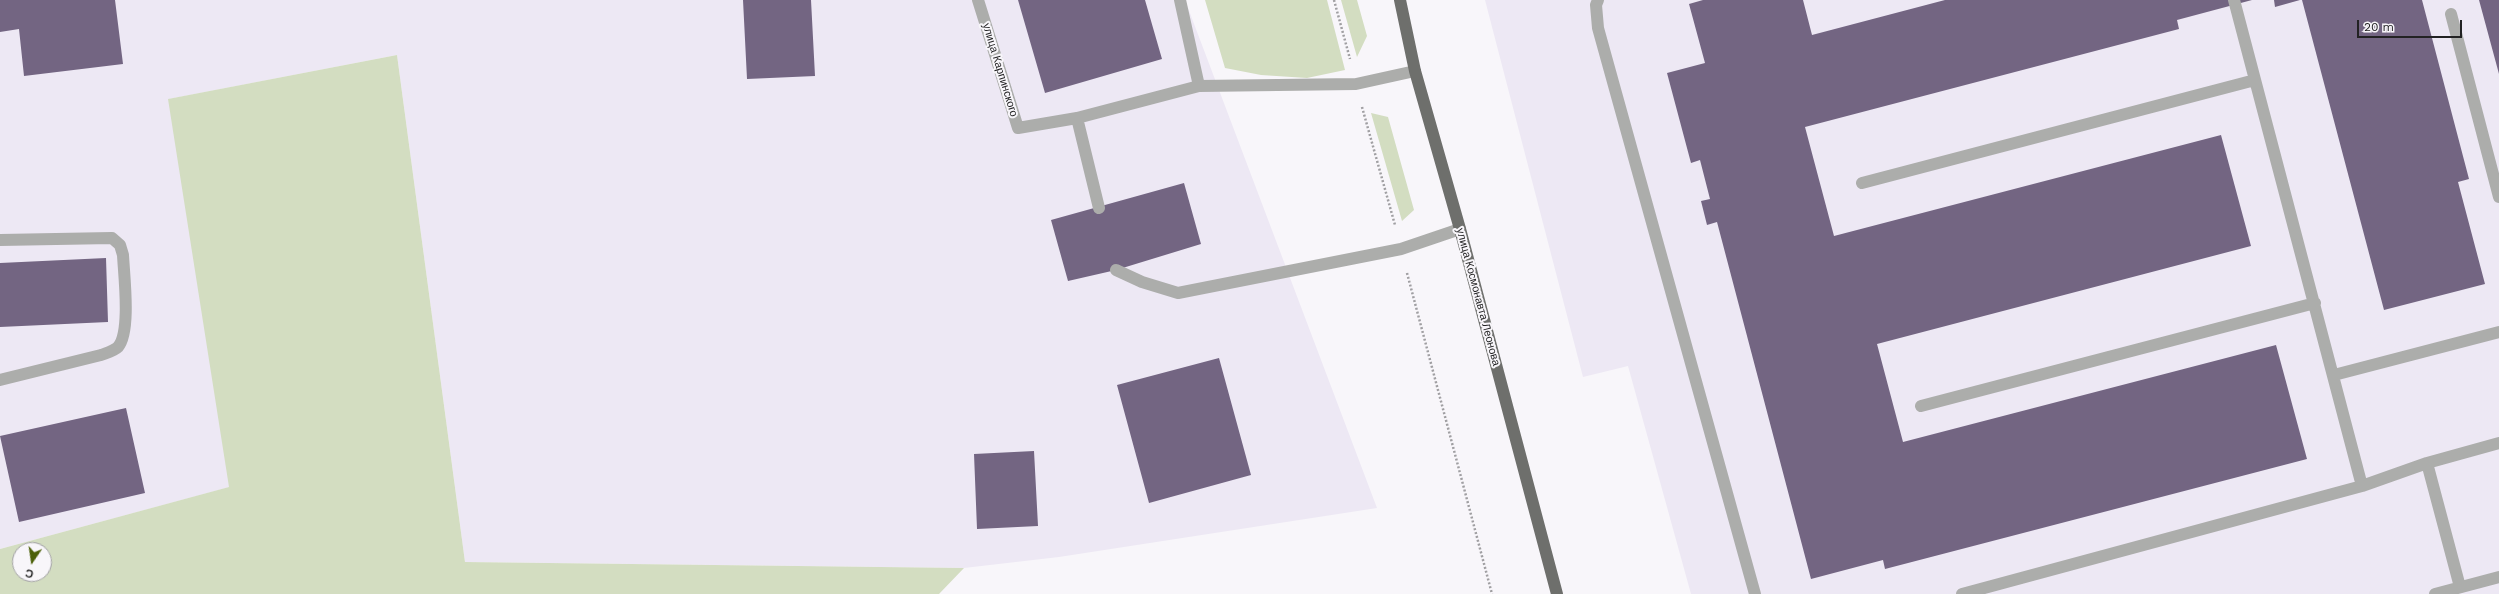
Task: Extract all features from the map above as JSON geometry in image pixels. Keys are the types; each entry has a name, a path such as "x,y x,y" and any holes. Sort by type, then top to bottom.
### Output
{"main road":[{"name":"улица Космонавта Леонова","path":"1400,0 1415,71 1460,229 1557,594"}],"lane":[{"name":"улица Карпинского","path":"978,0 1018,128 1077,118"},
{"path":"1180,0 1199,86"},
{"path":"1598,0 1596,5 1598,28 1755,594"},
{"path":"2234,0 2362,486"},
{"path":"2451,14 2499,198"},
{"path":"1099,208 1077,118 1199,86 1356,84 1415,71"},
{"path":"1862,183 2256,80"},
{"path":"1116,270 1142,282 1178,293 1401,249 1460,229"},
{"path":"0,240 112,238 120,245 123,255 125,323 122,340 117,349 101,355 0,380"},
{"path":"1921,406 2315,303"},
{"path":"2334,375 2499,332"},
{"path":"1962,594 2362,486 2427,463 2499,444"},
{"path":"2427,463 2460,587"},
{"path":"2435,594 2499,577"}],"path":[{"path":"1334,0 1492,594"}],"shaded area":[{"path":"0,0 1185,0 1377,508 1059,557 964,568 465,562 397,55 169,99 230,487 26,542 12,542 12,546 0,549"},
{"path":"1485,0 2499,0 2499,594 1691,594 1628,366 1583,377"}],"green space":[{"path":"1205,0 1327,0 1345,70 1307,78 1261,75 1225,68"},
{"path":"1341,0 1357,0 1367,36 1357,57"},
{"path":"397,55 465,562 964,568 939,594 0,594 0,549 12,546 12,582 52,582 52,542 26,542 229,487 168,99"},
{"path":"1371,113 1388,117 1414,210 1402,221"}],"building":[{"path":"0,0 115,0 123,64 24,76 19,29 0,32"},
{"path":"743,0 811,0 815,76 747,79"},
{"path":"1018,0 1145,0 1162,59 1045,93"},
{"path":"1703,0 1803,0 1812,35 1945,0 2252,0 2177,20 2179,29 1805,127 1834,236 2221,135 2251,246 1877,344 1903,442 2276,345 2307,459 1885,569 1883,560 1811,579 1717,222 1707,225 1701,201 1710,199 1700,160 1691,163 1667,73 1705,63 1689,4"},
{"path":"2274,0 2300,0 2275,7"},
{"path":"2302,0 2422,0 2469,179 2458,182 2485,284 2384,310"},
{"path":"2479,0 2499,0 2499,74"},
{"path":"1184,183 1201,244 1116,270 1068,281 1051,220"},
{"path":"106,258 108,322 0,327 0,263"},
{"path":"1219,358 1251,475 1149,503 1117,385"},
{"path":"126,408 145,493 19,522 0,436"},
{"path":"1034,451 1038,526 977,529 974,454"}]}
